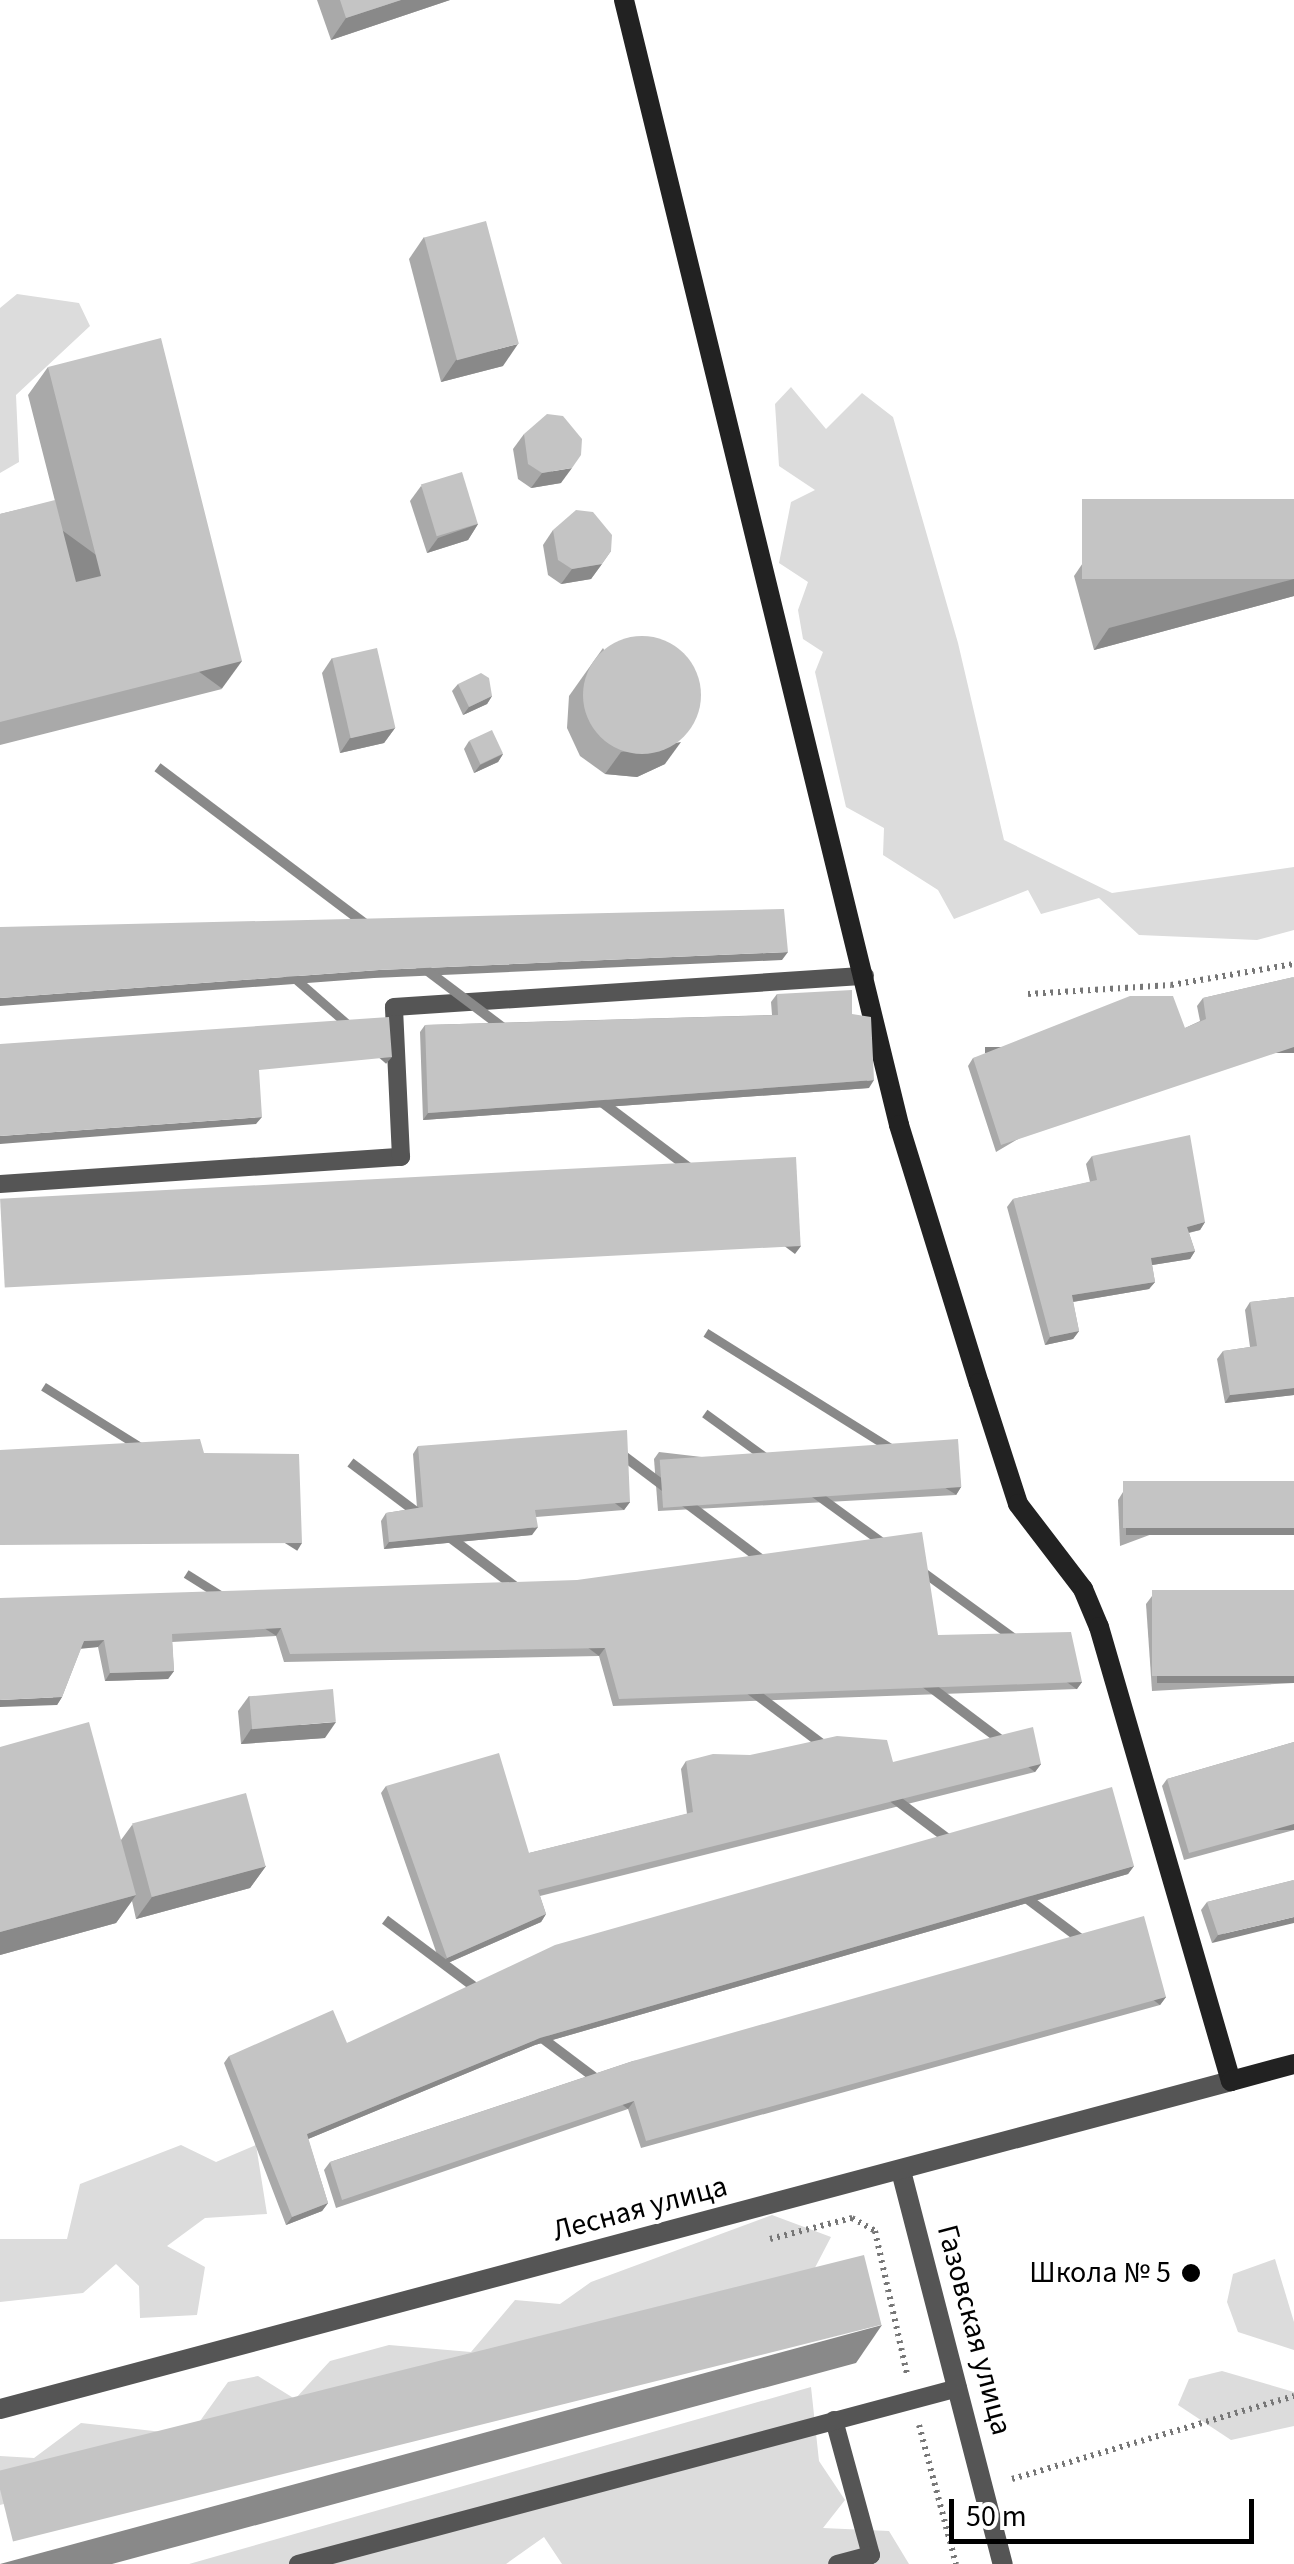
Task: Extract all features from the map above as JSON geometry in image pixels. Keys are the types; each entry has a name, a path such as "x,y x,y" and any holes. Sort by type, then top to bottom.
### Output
{"main road":[{"path":"624,0 866,976 898,1125 1018,1504 1083,1589 1099,1627 1231,2081"},
{"name":"Лесная улица","path":"1231,2081 1294,2064"}],"street":[{"name":"Лесная улица","path":"0,2409 1231,2081"},
{"name":"Газовская улица","path":"901,2170 1003,2564"}],"lane":[{"path":"0,1184 401,1157 394,1007 866,976"},
{"path":"298,2564 342,2558 958,2388"},
{"path":"834,2420 871,2555 838,2564"}],"path":[{"path":"1028,994 1171,985 1294,964"},
{"path":"757,2243 852,2218 875,2231 912,2400 956,2564"},
{"path":"984,2487 1294,2396"}],"shaded area":[{"path":"17,294 79,303 90,326 16,395 19,462 0,473 0,308"},
{"path":"791,387 826,429 862,393 893,417 958,643 1004,840 1112,893 1294,867 1294,930 1257,940 1139,935 1099,898 1041,914 1028,890 954,919 938,890 883,855 884,828 846,807 815,672 823,652 803,639 798,610 808,582 779,563 791,502 815,490 779,466 775,404"},
{"path":"181,2145 216,2162 256,2145 267,2214 205,2218 167,2246 205,2267 197,2315 140,2318 139,2286 116,2264 83,2293 0,2302 0,2239 67,2239 80,2184"},
{"path":"772,2215 831,2237 807,2283 0,2505 0,2456 34,2458 81,2423 190,2435 228,2382 258,2376 295,2399 330,2361 389,2345 471,2352 515,2300 560,2304 591,2282"},
{"path":"1275,2259 1294,2322 1294,2350 1238,2332 1227,2302 1233,2274"},
{"path":"1222,2371 1294,2392 1294,2426 1231,2440 1178,2405 1189,2379"},
{"path":"811,2387 819,2461 845,2500 823,2528 889,2531 909,2564 562,2564 544,2537 506,2564 189,2564"}],"building":[{"path":"340,0 401,0 346,18"},
{"path":"486,221 519,344 457,360 424,238"},
{"path":"161,338 242,661 0,722 0,514 55,500 76,582 101,576 48,367"},
{"path":"547,414 563,416 582,439 581,455 572,468 542,473 528,464 524,434"},
{"path":"462,472 478,524 437,536 421,485"},
{"path":"1082,499 1294,499 1294,579 1082,579"},
{"path":"576,510 593,512 612,535 611,551 602,564 572,569 558,560 553,530"},
{"path":"642,636 665,640 684,653 697,672 701,695 697,718 684,737 665,750 642,754 619,750 600,737 587,718 583,695 587,672 600,653 619,640"},
{"path":"377,648 395,728 351,738 332,658"},
{"path":"481,673 489,678 492,696 469,707 458,684"},
{"path":"492,730 503,754 480,764 469,741"},
{"path":"784,909 788,952 379,970 0,998 0,927"},
{"path":"1294,977 1294,1047 1001,1145 973,1058 1130,996 1173,996 1185,1028 1206,1019 1203,998"},
{"path":"852,990 852,1014 871,1017 874,1080 428,1113 425,1025 778,1015 777,994"},
{"path":"389,1017 392,1057 259,1070 262,1117 0,1136 0,1044"},
{"path":"1190,1135 1205,1222 1187,1227 1195,1251 1151,1258 1155,1282 1072,1295 1079,1331 1050,1337 1013,1199 1097,1180 1092,1156"},
{"path":"796,1157 801,1246 5,1288 0,1199"},
{"path":"1294,1297 1294,1388 1230,1395 1223,1351 1257,1346 1250,1302"},
{"path":"627,1430 630,1502 535,1510 538,1527 389,1542 386,1513 423,1507 418,1446"},
{"path":"200,1439 204,1453 299,1454 302,1543 0,1545 0,1450"},
{"path":"958,1439 961,1487 663,1508 660,1460"},
{"path":"1123,1481 1294,1481 1294,1528 1123,1528"},
{"path":"922,1532 938,1635 1071,1632 1082,1682 619,1699 605,1648 290,1654 281,1628 172,1634 174,1671 110,1673 104,1640 84,1641 62,1697 0,1700 0,1598 577,1580"},
{"path":"1152,1590 1294,1590 1294,1676 1152,1676"},
{"path":"333,1689 336,1722 252,1729 249,1696"},
{"path":"89,1722 136,1895 0,1932 0,1747"},
{"path":"1033,1727 1041,1764 538,1890 546,1914 447,1958 386,1786 499,1753 529,1853 693,1812 686,1761 713,1754 750,1755 837,1736 887,1740 893,1762"},
{"path":"1294,1742 1294,1824 1189,1853 1167,1779"},
{"path":"1112,1787 1134,1866 540,2038 307,2134 328,2203 292,2217 229,2056 333,2010 347,2043 555,1945"},
{"path":"246,1793 266,1866 152,1897 132,1824"},
{"path":"1294,1880 1294,1917 1218,1935 1207,1902"},
{"path":"1144,1916 1166,1997 646,2141 634,2101 342,2200 330,2162 633,2061"},
{"path":"864,2255 881,2325 13,2541 0,2489 0,2470"}],"place":[{"name":"Школа № 5","path":"1191,2273"}]}
